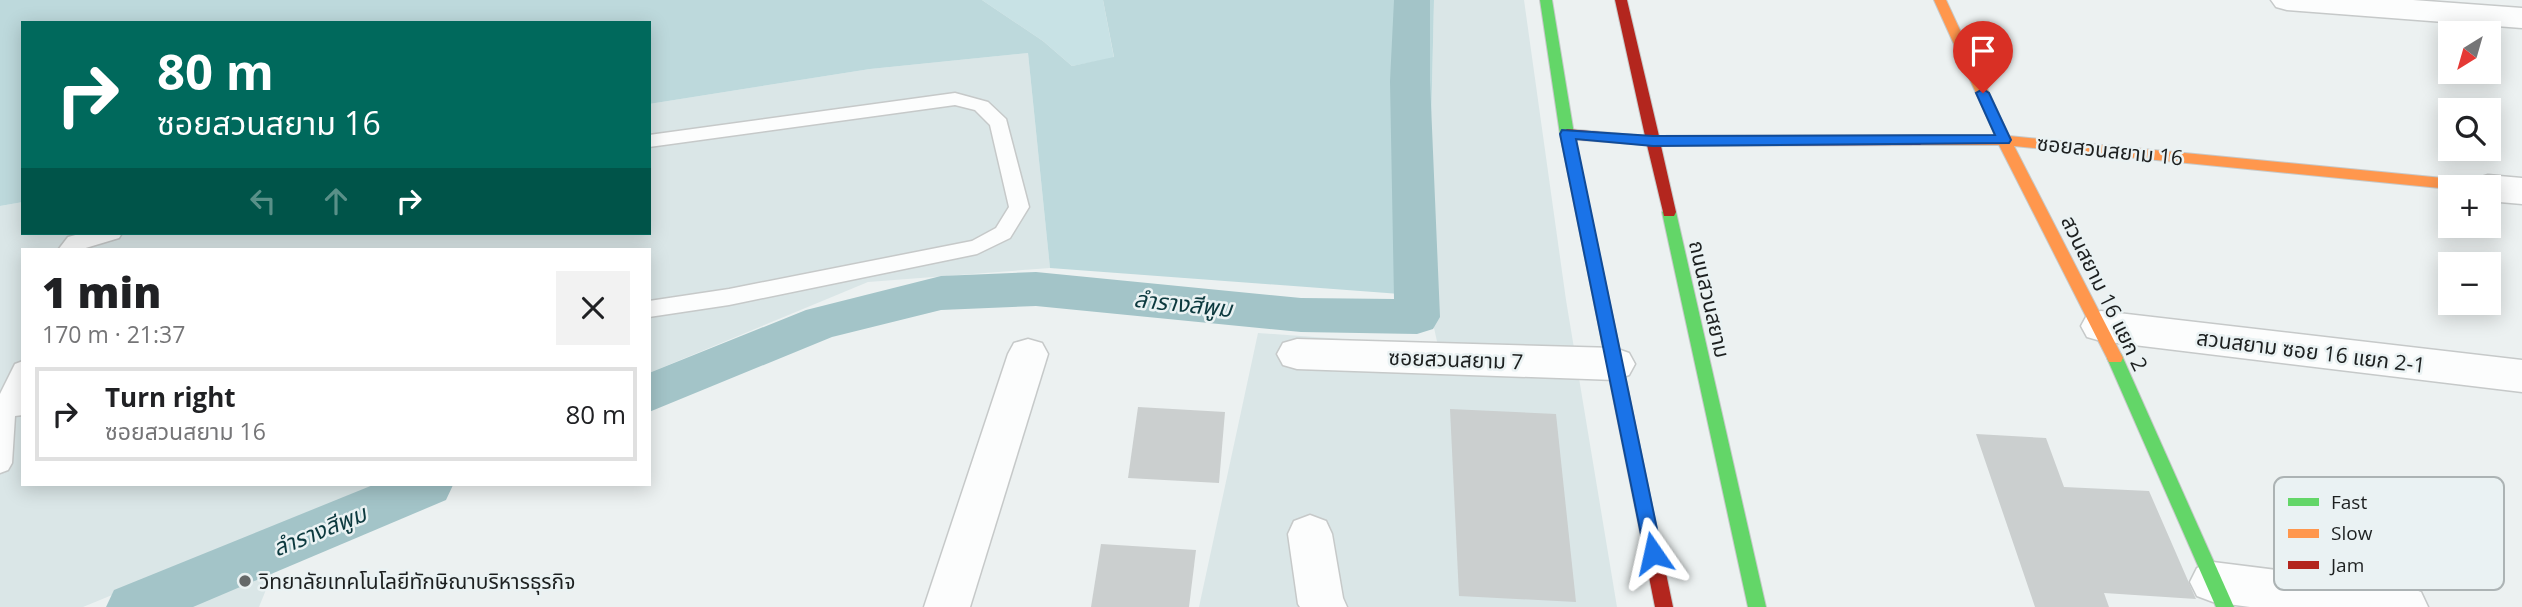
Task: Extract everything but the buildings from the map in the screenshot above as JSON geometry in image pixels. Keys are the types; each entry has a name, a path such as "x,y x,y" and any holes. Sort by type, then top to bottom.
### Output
{"street":[{"path":"1546,0 1567,134 1664,607"},
{"name":"ถนนสวนสยาม","path":"1621,0 1757,607"},
{"name":"สวนสยาม 16 แยก 2","path":"1940,0 2004,140 2101,326 2219,595"},
{"path":"2287,0 2522,18"},
{"name":"ซอยสวนสยาม 16","path":"1567,134 1653,141 2004,140 2438,183"},
{"name":"ซอยสวนสยาม 16","path":"2501,189 2522,191"},
{"name":"สวนสยาม ซอย 16 แยก 2-1","path":"2101,326 2522,376"},
{"path":"947,607 1028,354"},
{"name":"ซอยสวนสยาม 7","path":"1297,354 1615,365"},
{"path":"1310,534 1321,604 1324,607"},
{"path":"2219,595 2405,607"}],"lane":[{"path":"651,141 956,99 981,106 999,123 1019,207 1003,233 977,247 729,297 651,309"},
{"path":"70,248 75,242 104,235"},
{"path":"0,463 9,408 21,375"}],"shaded area":[{"path":"0,0 982,0 1043,41 1072,66 1114,57 1103,0 1434,0 1427,296 1050,268 1028,53 870,69 651,104 651,21 21,21 21,202 0,206"},
{"path":"982,0 1103,0 1114,58 1072,66 1043,41"},
{"path":"1434,0 1524,0 1566,300 1617,607 1199,607 1258,333 1438,346 1427,296"},
{"path":"1028,53 1050,268 868,282 651,372 651,248 21,248 21,486 377,486 83,607 0,607 0,206 21,202 21,235 651,235 651,104 870,69"},
{"name":"วิทยาลัยเทคโนโลยีทักษิณาบริหารธุรกิจ","path":"280,555 259,607 160,607"}],"waterway":[{"name":"ลำรางสีพูม","path":"651,392 822,322 941,293 1036,289 1301,315 1417,317 1410,81 1412,0"},
{"name":"ลำรางสีพูม","path":"133,607 426,486"}],"traffic: fast":[{"path":"1546,0 1567,134 1609,337"},
{"path":"1669,212 1757,607"},
{"path":"2115,358 2225,607"}],"traffic: slow":[{"path":"1940,0 2004,140 2115,358"},
{"path":"1920,140 2004,140 2438,182"}],"traffic: jam":[{"path":"1621,0 1669,212"},
{"path":"1567,134 1653,141 1920,140"},
{"path":"1609,337 1664,607"}],"place":[{"name":"วิทยาลัยเทคโนโลยีทักษิณาบริหารธุรกิจ","path":"245,581"}],"route":[{"path":"1653,553 1567,134 1653,141 2004,140 1983,93"}]}
